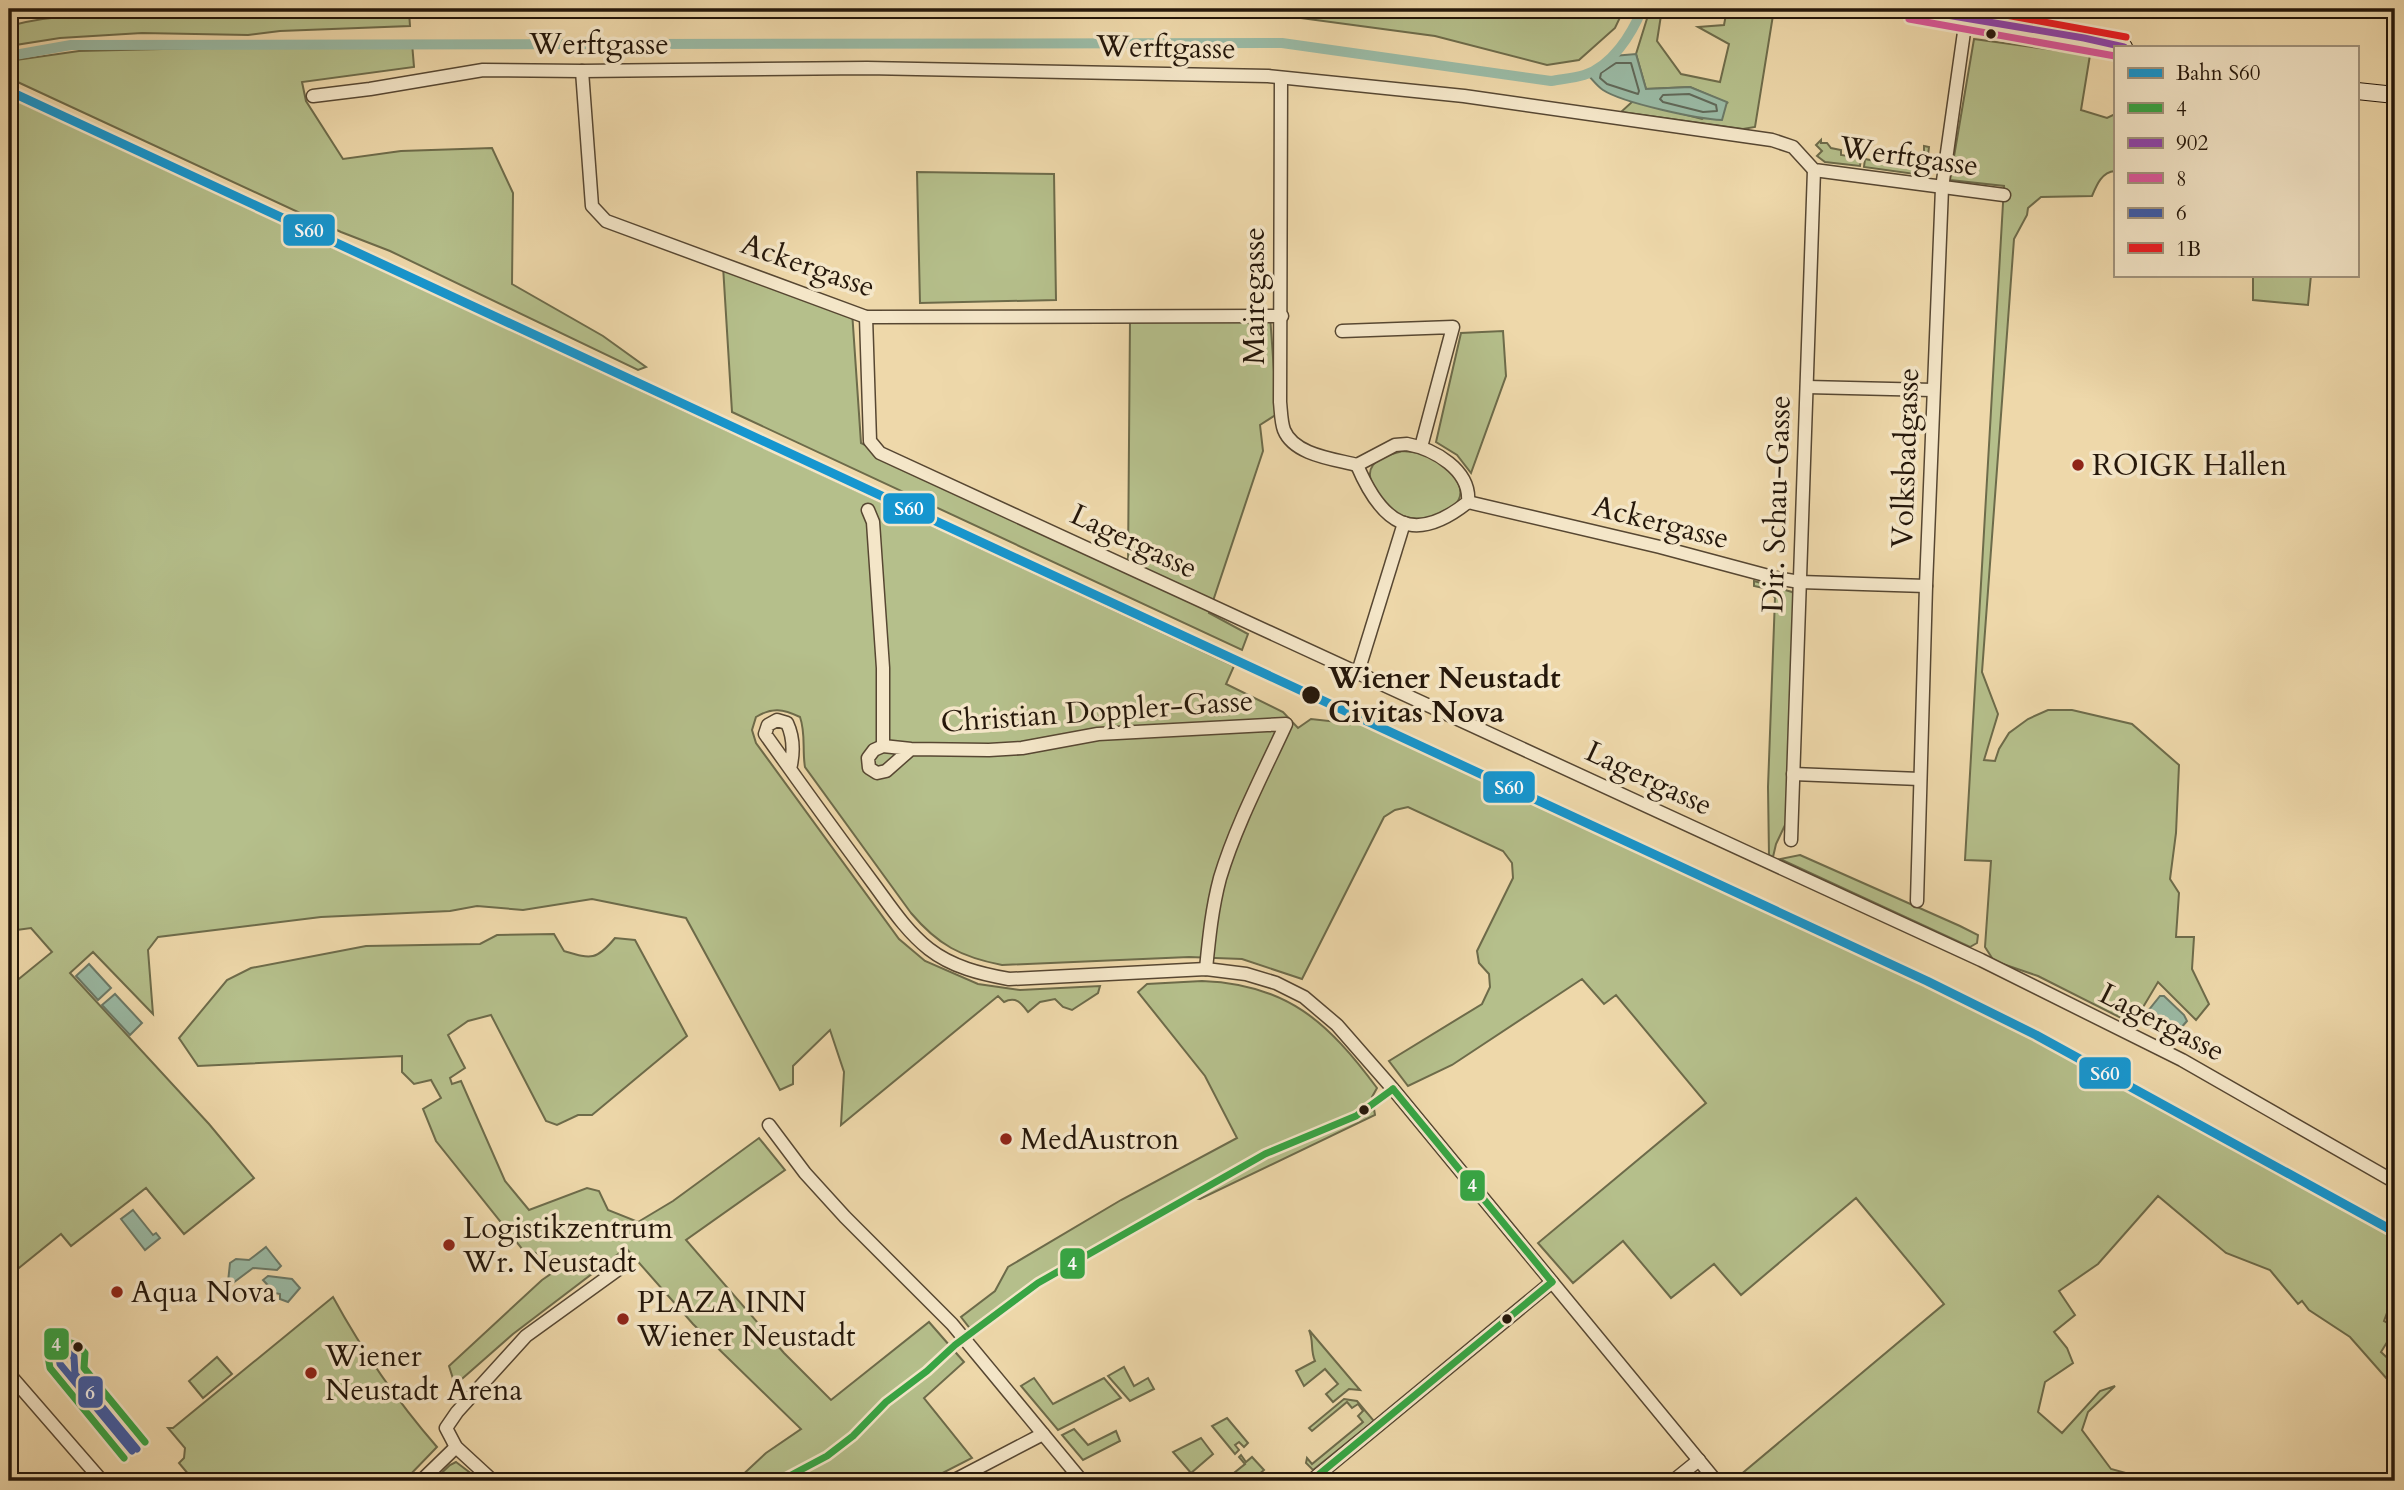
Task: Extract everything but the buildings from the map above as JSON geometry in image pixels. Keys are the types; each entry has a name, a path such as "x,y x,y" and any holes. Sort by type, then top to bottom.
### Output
{"main road":[{"path":"1911,9 2119,46"},
{"path":"2358,91 2395,95"}],"street":[{"name":"Volksbadgasse","path":"1917,901 1942,188 1966,18"},
{"name":"Werftgasse","path":"313,96 483,70 867,68 1281,78 1464,96 1784,142 1800,153 1814,170 2004,195"},
{"name":"Ackergasse","path":"582,71 592,206 606,221 866,317 1282,316"},
{"name":"Mairegasse","path":"1281,78 1280,402 1284,431 1297,446 1357,465"},
{"name":"Dir. Schau-Gasse","path":"1791,840 1814,170"},
{"name":"Lagergasse","path":"866,317 870,441 880,453 1981,960 2182,1060 2395,1182"},
{"path":"1342,331 1453,327 1421,447"},
{"path":"1807,387 1933,390"},
{"path":"1407,444 1421,447 1436,453 1452,466 1469,495 1468,502 1449,517 1428,526 1404,523 1379,507 1367,489 1357,465 1395,446 1407,444"},
{"name":"Ackergasse","path":"1468,502 1660,547 1752,573 1800,582 1926,586"},
{"name":"Christian Doppler-Gasse","path":"868,509 873,522 883,668 883,746"},
{"path":"1358,672 1404,523"},
{"name":"Christian Doppler-Gasse","path":"911,749 886,771 877,773 869,768 868,758 874,750 883,746 911,749 1022,748 1098,734 1286,724 1236,832 1220,878 1210,922 1206,969"},
{"path":"790,769 908,930 930,950 955,964 1009,979 1206,969 1246,974 1276,983 1304,997 1337,1025 1393,1089 1716,1481"},
{"path":"1793,774 1920,779"},
{"path":"769,1125 805,1173 845,1217 923,1293 964,1338 1082,1481"},
{"path":"493,1481 456,1447 446,1428 457,1412 526,1336 627,1263"},
{"path":"1311,1481 1552,1282"},
{"path":"9,1374 102,1481"},
{"path":"953,1481 1043,1434"},
{"path":"421,1481 456,1447"},
{"path":"1673,1481 1699,1460"}],"green space":[{"path":"184,9 409,12 410,26 280,31 248,35 142,33 60,38 9,46 9,26 31,21 97,15 187,15"},
{"path":"1114,9 1624,9 1615,28 1579,60 1547,65 1435,36 1286,16 1124,16"},
{"path":"1650,9 1662,9 1657,41 1681,74 1720,82 1729,44 1698,27 1724,25 1727,9 1774,9 1755,127 1743,129 1621,112 1633,101 1702,119 1727,103 1690,87 1646,89 1636,54"},
{"path":"1974,39 2090,55 2081,110 2107,118 2114,114 2114,171 2103,176 2092,196 2041,197 2028,208 2014,239 1982,672 1998,714 1984,760 1995,761 2009,733 2028,719 2048,710 2072,710 2132,724 2179,765 2176,833 2170,879 2179,893 2176,937 2194,937 2192,969 2209,1004 2196,1020 2158,982 2133,1024 2038,976 1994,961 1985,947 1991,861 1965,860 2004,186 1950,180"},
{"path":"412,43 414,67 302,82 306,101 343,159 401,151 492,148 513,193 512,284 603,336 646,367 638,370 390,251 341,232 9,78 9,61 79,51"},
{"path":"9,97 1234,666 1226,684 1283,712 1298,728 1311,719 1356,724 1358,721 1960,1002 2055,1051 2395,1237 2395,1300 2391,1302 2384,1321 2395,1327 2395,1342 2389,1339 2381,1352 2395,1365 2395,1388 2350,1337 2309,1310 2302,1301 2298,1304 2270,1270 2226,1253 2158,1196 2098,1264 2059,1291 2075,1315 2054,1332 2067,1348 2073,1363 2045,1382 2038,1412 2062,1433 2100,1391 2115,1386 2088,1412 2082,1430 2111,1469 2155,1481 1733,1481 1944,1304 1856,1198 1741,1295 1714,1264 1671,1298 1623,1241 1573,1283 1538,1243 1706,1103 1616,995 1604,1004 1582,979 1452,1065 1408,1086 1389,1061 1482,1004 1490,987 1489,974 1479,963 1477,951 1513,878 1512,863 1503,851 1408,807 1395,810 1384,817 1302,979 1242,959 1189,957 1002,965 974,958 951,948 931,934 911,913 805,767 800,717 778,710 756,717 752,730 756,743 899,939 925,961 978,984 1020,990 1100,986 1098,993 1072,1010 1063,1007 1055,999 1040,1002 1028,1012 1018,1001 1004,1002 998,996 841,1125 844,1072 830,1030 793,1066 793,1084 780,1090 686,918 592,899 523,910 477,906 450,911 321,917 158,937 148,950 153,1014 93,952 70,973 209,1124 254,1178 184,1234 146,1188 71,1246 61,1234 9,1276 9,987 52,952 31,928 9,931"},
{"path":"1821,140 1821,143 1827,143 1831,148 1841,150 1841,155 1861,158 1860,166 1825,162 1817,156 1822,151 1816,145"},
{"path":"1924,146 1929,147 1928,155 1934,157 1929,176 1864,167 1865,159 1901,166 1919,166 1921,159 1924,159"},
{"path":"917,172 1054,174 1056,300 920,303"},
{"path":"723,266 852,311 861,443 1128,566 1130,319 1270,315 1277,414 1260,425 1263,451 1209,613 1248,634 1242,650 732,412"},
{"path":"2253,276 2311,276 2308,305 2253,300"},
{"path":"1503,331 1506,376 1471,473 1457,455 1436,442 1461,333"},
{"path":"1402,451 1431,457 1453,474 1460,490 1454,506 1433,517 1419,519 1396,513 1384,504 1371,481 1370,470 1379,460"},
{"path":"1754,581 1795,595 1786,823 1773,857 1769,855 1768,787 1775,598 1768,589 1754,586"},
{"path":"1800,855 1960,926 1978,935 1977,943 1970,947 1780,859"},
{"path":"554,934 564,951 581,956 598,954 615,938 635,940 687,1036 592,1115 578,1115 557,1125 546,1121 491,1015 468,1021 448,1035 465,1068 450,1078 452,1084 461,1081 505,1181 529,1210 587,1188 599,1191 608,1210 638,1222 673,1201 759,1138 785,1170 686,1240 784,1353 831,1400 929,1322 964,1362 924,1398 972,1458 927,1481 736,1481 766,1453 801,1429 693,1324 626,1248 513,1334 455,1385 449,1366 555,1271 544,1255 523,1250 436,1141 423,1109 441,1098 431,1080 414,1084 402,1072 402,1056 198,1066 179,1038 227,980 251,968 366,946 480,944 497,935"},
{"path":"1202,981 1258,990 1282,999 1323,1026 1377,1088 1372,1097 1375,1115 1200,1199 1188,1198 1038,1283 972,1331 961,1317 995,1291 1008,1267 1121,1200 1237,1138 1205,1076 1138,992 1147,984"},
{"name":"Wiener Neustadt Arena","path":"333,1297 381,1375 437,1447 406,1479 402,1475 395,1481 194,1481 179,1463 184,1458 185,1448 168,1428 173,1428"},
{"path":"1309,1330 1360,1390 1349,1389 1333,1402 1326,1394 1338,1384 1325,1369 1304,1386 1296,1371 1315,1361"},
{"path":"217,1357 232,1374 203,1398 189,1381"},
{"path":"1124,1367 1134,1386 1148,1378 1154,1389 1130,1401 1108,1376"},
{"path":"1034,1378 1053,1404 1104,1378 1121,1398 1058,1430 1021,1386"},
{"path":"1344,1399 1357,1401 1374,1421 1313,1470 1306,1463 1307,1458 1312,1464 1363,1422 1358,1416 1363,1411 1358,1404 1352,1408 1347,1402 1312,1431 1309,1428"},
{"path":"1227,1418 1248,1443 1244,1447 1239,1442 1235,1445 1239,1450 1235,1454 1212,1426"},
{"path":"1074,1429 1088,1445 1116,1431 1120,1441 1083,1460 1062,1435"},
{"path":"1201,1438 1213,1454 1191,1473 1173,1452"},
{"path":"1241,1455 1246,1462 1252,1457 1264,1470 1251,1481 1224,1481 1245,1464 1239,1457"},
{"path":"456,1462 481,1481 433,1481"}],"water":[{"path":"1636,54 1646,89 1690,87 1727,102 1722,120 1627,100 1603,90 1587,74 1613,56"},
{"path":"89,964 111,988 98,1000 76,976"},
{"path":"115,994 142,1023 130,1035 102,1005"},
{"path":"2160,996 2164,996 2184,1015 2187,1021 2180,1029 2172,1031 2165,1027 2168,1021 2158,1015 2155,1020 2149,1015 2148,1011"},
{"path":"133,1210 153,1235 156,1233 160,1238 145,1250 121,1219"},
{"path":"266,1247 281,1266 277,1270 253,1268 233,1283 228,1282 230,1263 236,1259 249,1260"},
{"path":"268,1276 292,1279 300,1288 288,1302 280,1299 280,1294 275,1293 263,1280"}],"waterway":[{"path":"9,56 71,45 1282,43 1551,81 1584,75 1612,57 1633,29 1642,9"}],"rail line":[{"name":"S60","path":"9,91 1927,981 2036,1035 2395,1232"}],"transit line":[{"name":"902","path":"1911,9 2120,46"},
{"name":"1B","path":"1973,9 2126,37"},
{"name":"8","path":"1909,19 2114,56"},
{"name":"4","path":"1393,1089 1552,1282"},
{"name":"4","path":"780,1481 827,1456 853,1436 886,1402 927,1371 955,1345 1038,1283 1265,1154 1356,1116 1393,1089"},
{"name":"4","path":"1311,1481 1552,1282"},
{"name":"4","path":"124,1458 50,1368 48,1356 56,1344 72,1343 85,1353 84,1368 145,1442"},
{"name":"6","path":"132,1451 60,1364 59,1358 63,1353 74,1357 75,1374 137,1449"}],"place":[{"name":"ROIGK Hallen","path":"2078,465"},
{"name":"Wiener Neustadt Civitas Nova","path":"1311,695"},
{"name":"MedAustron","path":"1006,1139"},
{"name":"Logistikzentrum Wr. Neustadt","path":"449,1245"},
{"name":"Aqua Nova","path":"117,1292"},
{"name":"PLAZA INN Wiener Neustadt","path":"623,1319"},
{"name":"Wiener Neustadt Arena","path":"311,1373"}]}
